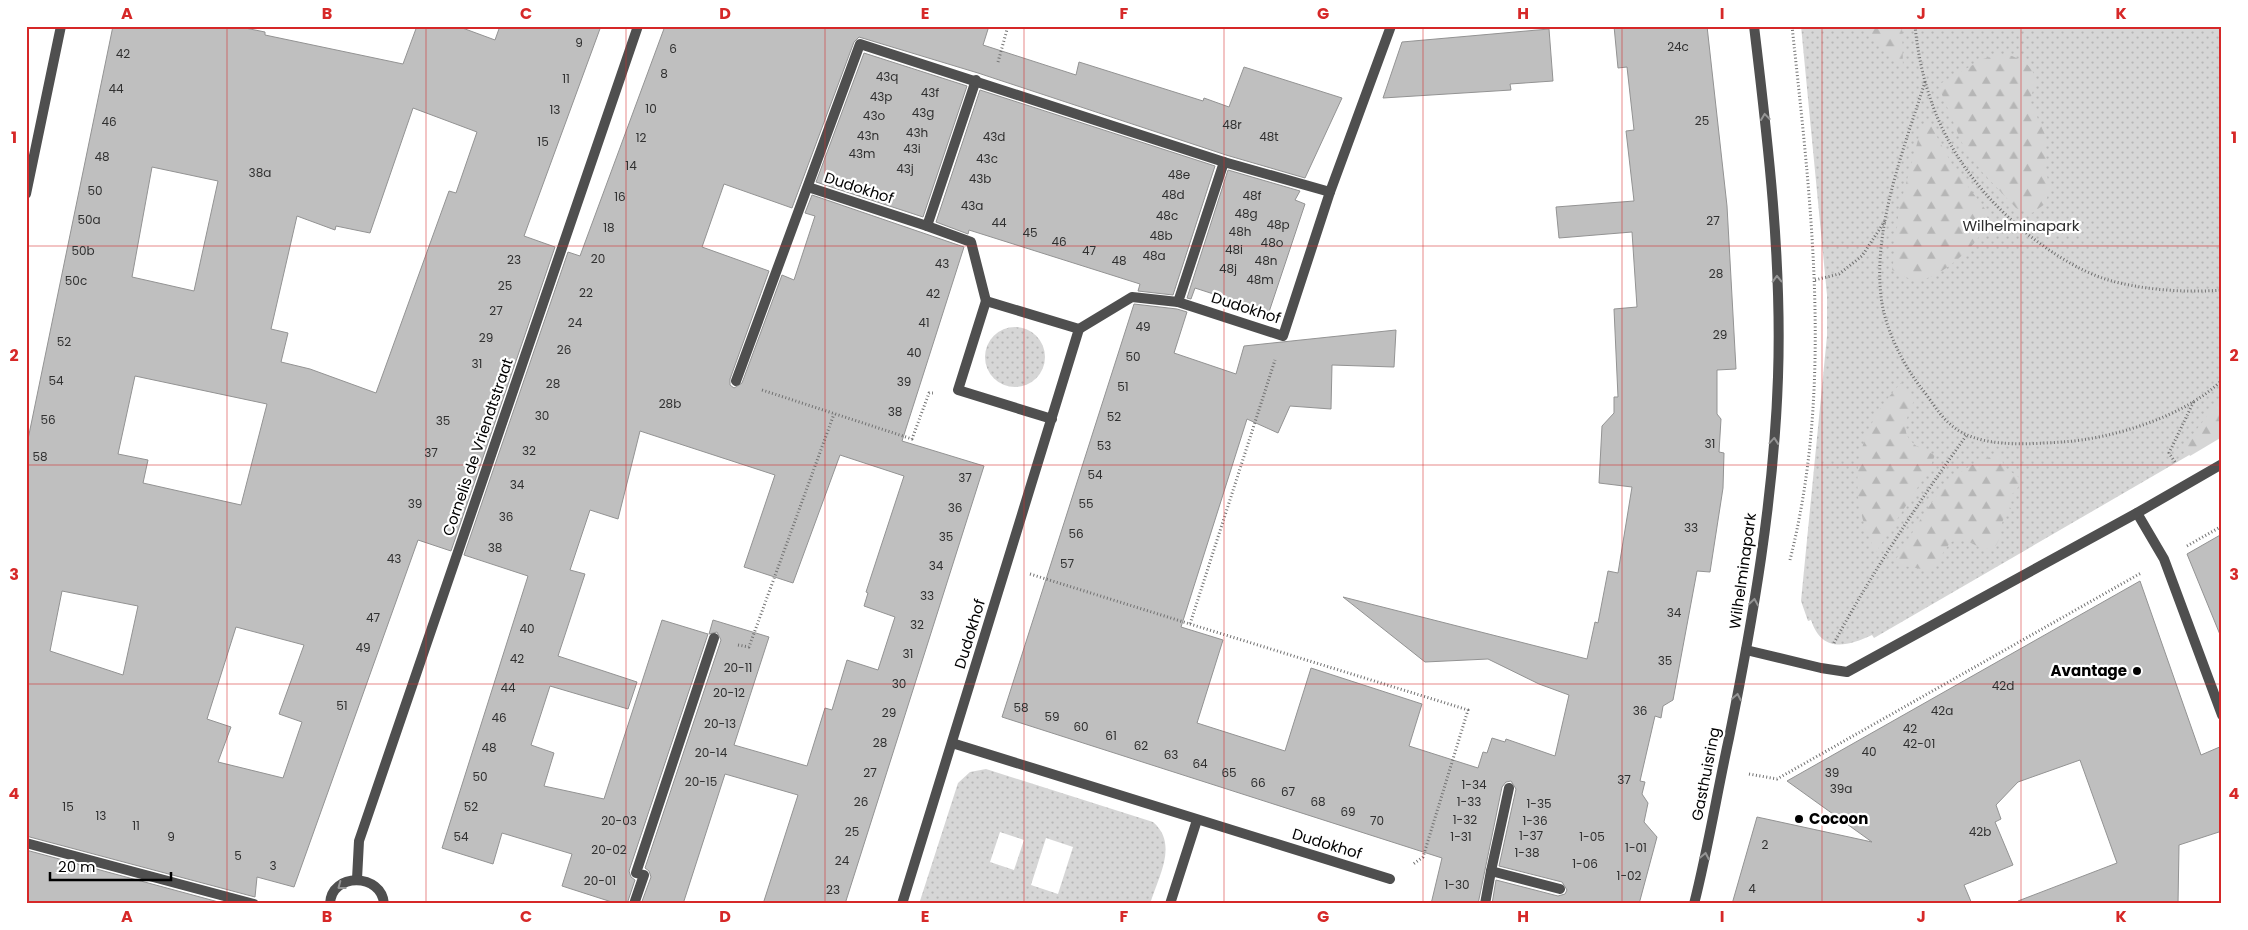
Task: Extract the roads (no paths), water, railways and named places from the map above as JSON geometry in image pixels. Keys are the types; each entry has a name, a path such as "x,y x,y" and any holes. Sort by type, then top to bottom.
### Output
{"street":[{"path":"26,194 61,26"},
{"name":"Cornelis de Vriendtstraat","path":"357,879 359,841 638,26"},
{"path":"1330,192 1391,26"},
{"name":"Wilhelminapark","path":"1754,26 1768,146 1777,271 1778,374 1775,436 1765,526 1746,650 1821,668 1847,672 2137,513 2222,464"},
{"name":"Dudokhof","path":"736,381 860,44 976,80 1224,162 1330,192 1283,336 1178,302"},
{"path":"927,226 976,80"},
{"path":"1052,419 958,390 986,301 1080,329 1132,296 1178,302 1224,162"},
{"name":"Dudokhof","path":"808,188 971,242 986,301"},
{"name":"Dudokhof","path":"902,904 1080,329"},
{"path":"2137,513 2164,559 2222,715"},
{"path":"634,904 644,875 636,873 714,638"},
{"name":"Gasthuisring","path":"1694,904 1746,650"},
{"name":"Dudokhof","path":"952,743 1390,879"},
{"path":"1484,904 1509,788"},
{"path":"1170,904 1197,820"},
{"path":"26,843 254,904"},
{"path":"1491,871 1560,889"},
{"path":"330,904 336,889 346,881 357,879 369,882 378,889 384,904"}],"place":[{"name":"Avantage","path":"2137,671"},
{"name":"Cocoon","path":"1799,819"}]}
